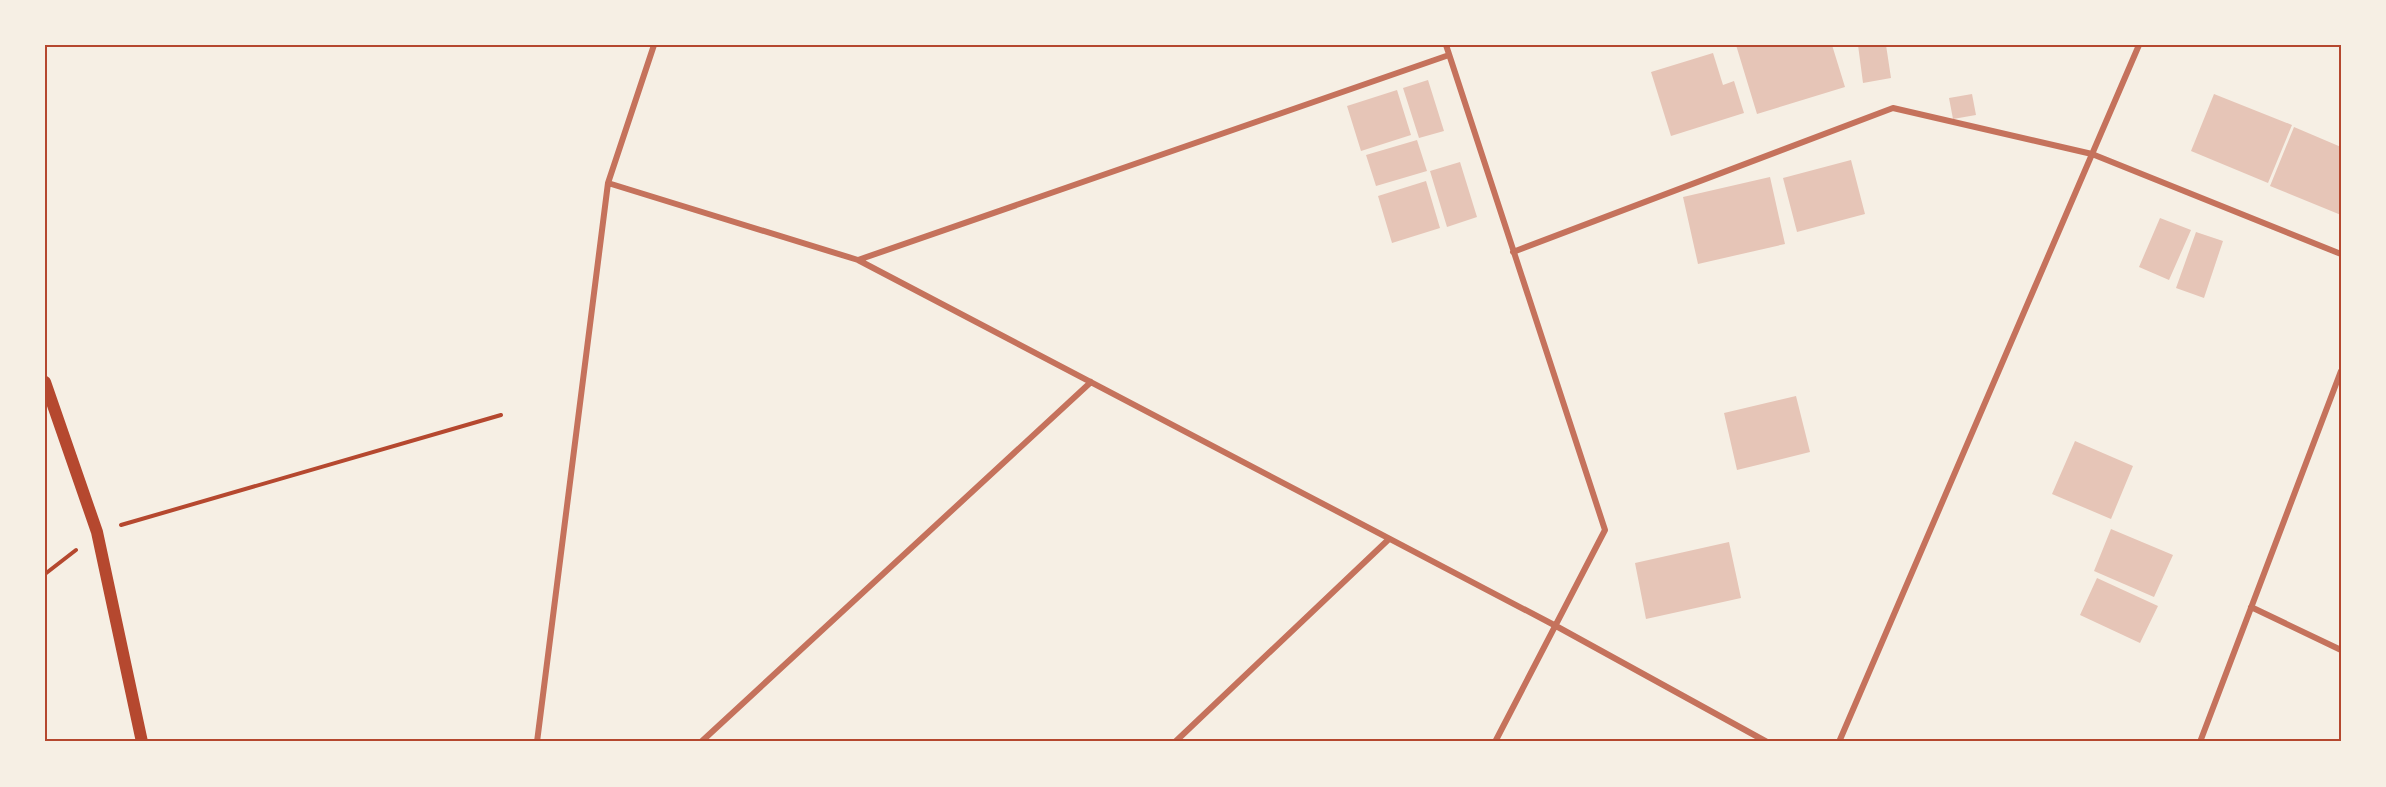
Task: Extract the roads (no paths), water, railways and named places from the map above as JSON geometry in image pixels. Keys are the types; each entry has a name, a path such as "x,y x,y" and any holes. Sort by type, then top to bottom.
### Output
{"main road":[{"path":"45,382 97,532 142,742"}],"street":[{"path":"537,742 608,183 654,45"},
{"path":"1446,45 1605,530 1495,742"},
{"path":"1839,742 2139,45"},
{"path":"858,260 1449,55"},
{"path":"1513,252 1893,108 2092,154 2341,254"},
{"path":"608,183 858,260 1556,626 1767,742"},
{"path":"2200,742 2341,371"},
{"path":"701,742 1091,382"},
{"path":"1175,742 1389,539"},
{"path":"2251,607 2341,650"}]}
